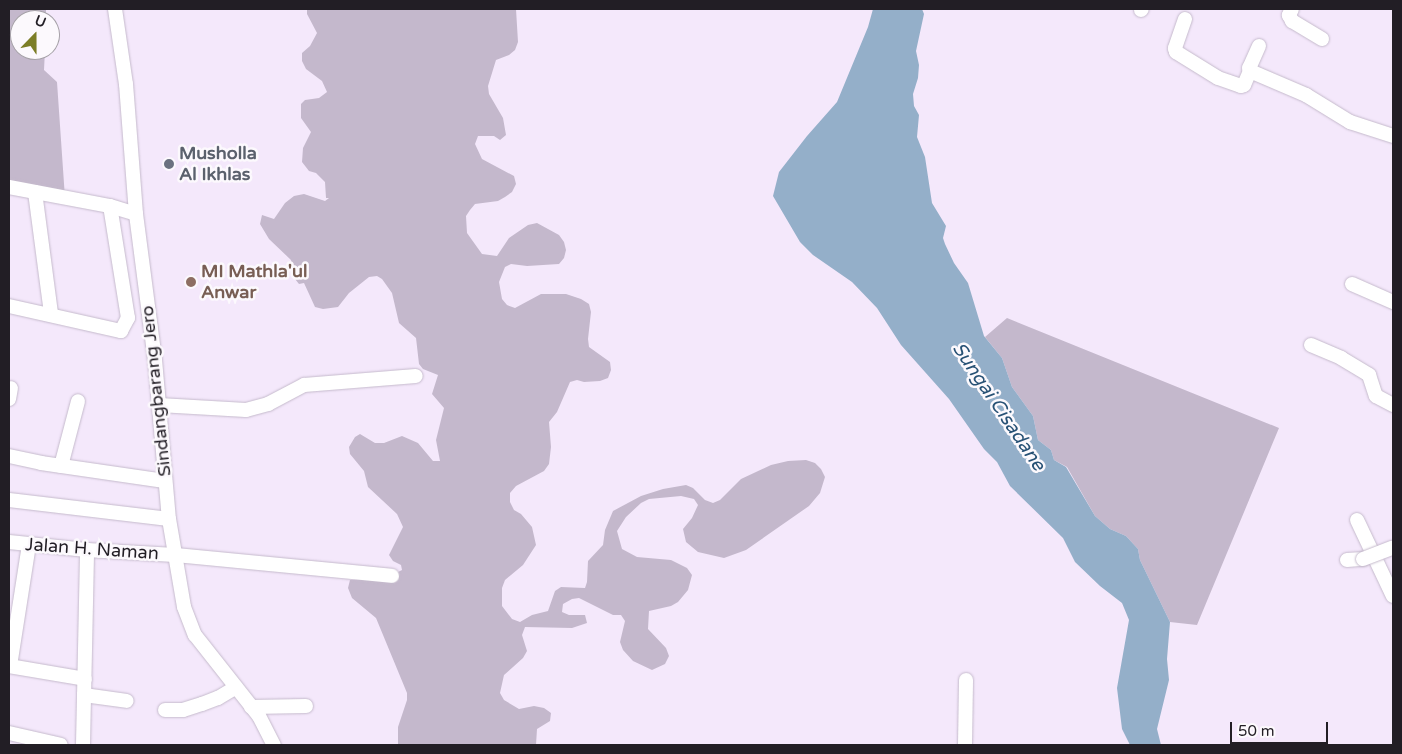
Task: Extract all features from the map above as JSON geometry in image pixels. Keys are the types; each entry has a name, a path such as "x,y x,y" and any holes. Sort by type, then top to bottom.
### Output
{"street":[{"name":"Sindangbarang Jero","path":"115,9 126,84 136,214 159,405 169,519 187,620 204,649 251,707 274,745"},
{"path":"1292,9 1289,15 1292,21 1322,39"},
{"path":"1185,19 1175,48 1176,52 1218,78 1241,86 1244,85 1259,46"},
{"path":"1250,70 1306,95 1350,122 1393,136"},
{"path":"9,187 110,206 136,214"},
{"path":"35,192 51,314"},
{"path":"9,306 121,331 128,318 110,206"},
{"path":"1352,284 1393,302"},
{"path":"1311,345 1341,358 1369,375 1376,396 1393,405"},
{"path":"159,405 246,410 268,404 304,385 416,376"},
{"path":"61,466 78,401"},
{"path":"9,456 61,466 165,481"},
{"path":"9,500 169,519"},
{"path":"1357,520 1393,596"},
{"name":"Jalan H. Naman","path":"9,542 87,550 175,555 392,576"},
{"path":"28,544 9,666 85,679"},
{"path":"1347,560 1363,559 1393,548"},
{"path":"83,745 87,550"},
{"path":"965,745 966,680"},
{"path":"165,710 182,710 202,704 218,698 236,687"},
{"path":"84,695 127,701"},
{"path":"251,707 306,706"},
{"path":"9,733 61,745"}],"shaded area":[{"path":"9,9 46,9 10,10 10,60 44,60 44,70 57,82 65,198 9,183"},
{"path":"307,9 516,9 518,42 515,50 509,55 496,60 488,86 489,94 503,118 506,135 500,140 494,136 478,136 475,144 482,159 514,176 516,184 512,192 498,201 475,204 466,216 467,233 482,254 497,256 509,238 528,225 537,223 559,235 564,242 566,250 564,258 559,264 527,266 511,264 505,267 499,282 502,299 507,305 515,308 541,294 566,294 589,304 591,312 589,347 610,362 611,370 608,378 600,381 584,382 577,380 570,382 557,412 549,422 551,447 549,464 544,471 516,486 510,493 510,502 514,510 521,514 532,527 536,545 523,565 505,580 502,588 502,606 512,619 520,622 532,615 548,611 555,591 561,587 585,588 588,561 603,545 605,530 613,511 641,496 663,489 686,485 693,488 705,500 713,503 720,500 741,479 771,465 788,461 806,460 815,463 825,477 820,493 809,506 746,550 724,558 698,552 686,542 683,529 692,518 698,505 694,499 681,496 649,499 641,503 626,517 617,531 622,549 637,557 671,560 687,568 692,575 688,590 678,602 671,606 649,611 648,629 666,648 669,656 665,664 652,670 633,661 623,650 620,642 625,621 621,615 613,615 579,598 572,599 563,604 562,612 569,615 585,615 587,623 572,628 525,627 522,635 527,651 523,658 504,675 500,693 504,700 519,709 534,706 544,708 551,713 550,721 537,729 536,745 398,745 398,727 407,700 407,693 376,618 352,598 348,588 350,580 386,578 402,570 401,565 393,561 389,555 403,527 397,514 368,487 364,471 350,454 349,447 355,437 360,434 375,443 384,443 402,436 418,443 433,461 440,461 436,440 444,408 432,394 438,375 423,369 419,364 416,338 399,323 392,293 382,279 377,276 369,277 349,293 338,307 323,309 315,307 304,283 299,284 295,279 291,260 269,239 260,224 262,215 274,219 285,203 294,196 304,194 325,201 329,198 326,198 325,182 316,173 309,171 302,162 303,148 311,132 301,118 301,104 305,100 319,98 327,92 322,81 306,69 302,61 302,53 310,46 317,33 307,14"},
{"path":"1007,318 1279,428 1197,625 1170,622 1140,560 1138,549 1126,536 1110,529 1095,516 1067,467 1054,460 1051,450 1038,440 1033,416 1012,387 1002,358 985,337"}],"water":[{"name":"Sungai Cisadane","path":"873,9 922,9 924,14 916,51 919,65 918,78 913,94 914,106 919,115 917,137 925,157 932,203 946,226 943,238 945,244 954,263 968,283 984,336 1002,358 1012,387 1033,416 1038,440 1051,450 1054,460 1066,467 1095,516 1110,529 1126,536 1138,549 1140,560 1170,622 1167,659 1169,680 1157,729 1161,745 1130,745 1122,729 1117,688 1129,620 1122,603 1100,586 1075,562 1063,538 1010,486 997,462 984,449 949,399 901,345 877,308 852,282 813,255 800,242 773,196 779,172 837,102 868,27"}],"place":[{"name":"Musholla Al Ikhlas","path":"169,164"},
{"name":"MI Mathla'ul Anwar","path":"191,282"}]}
